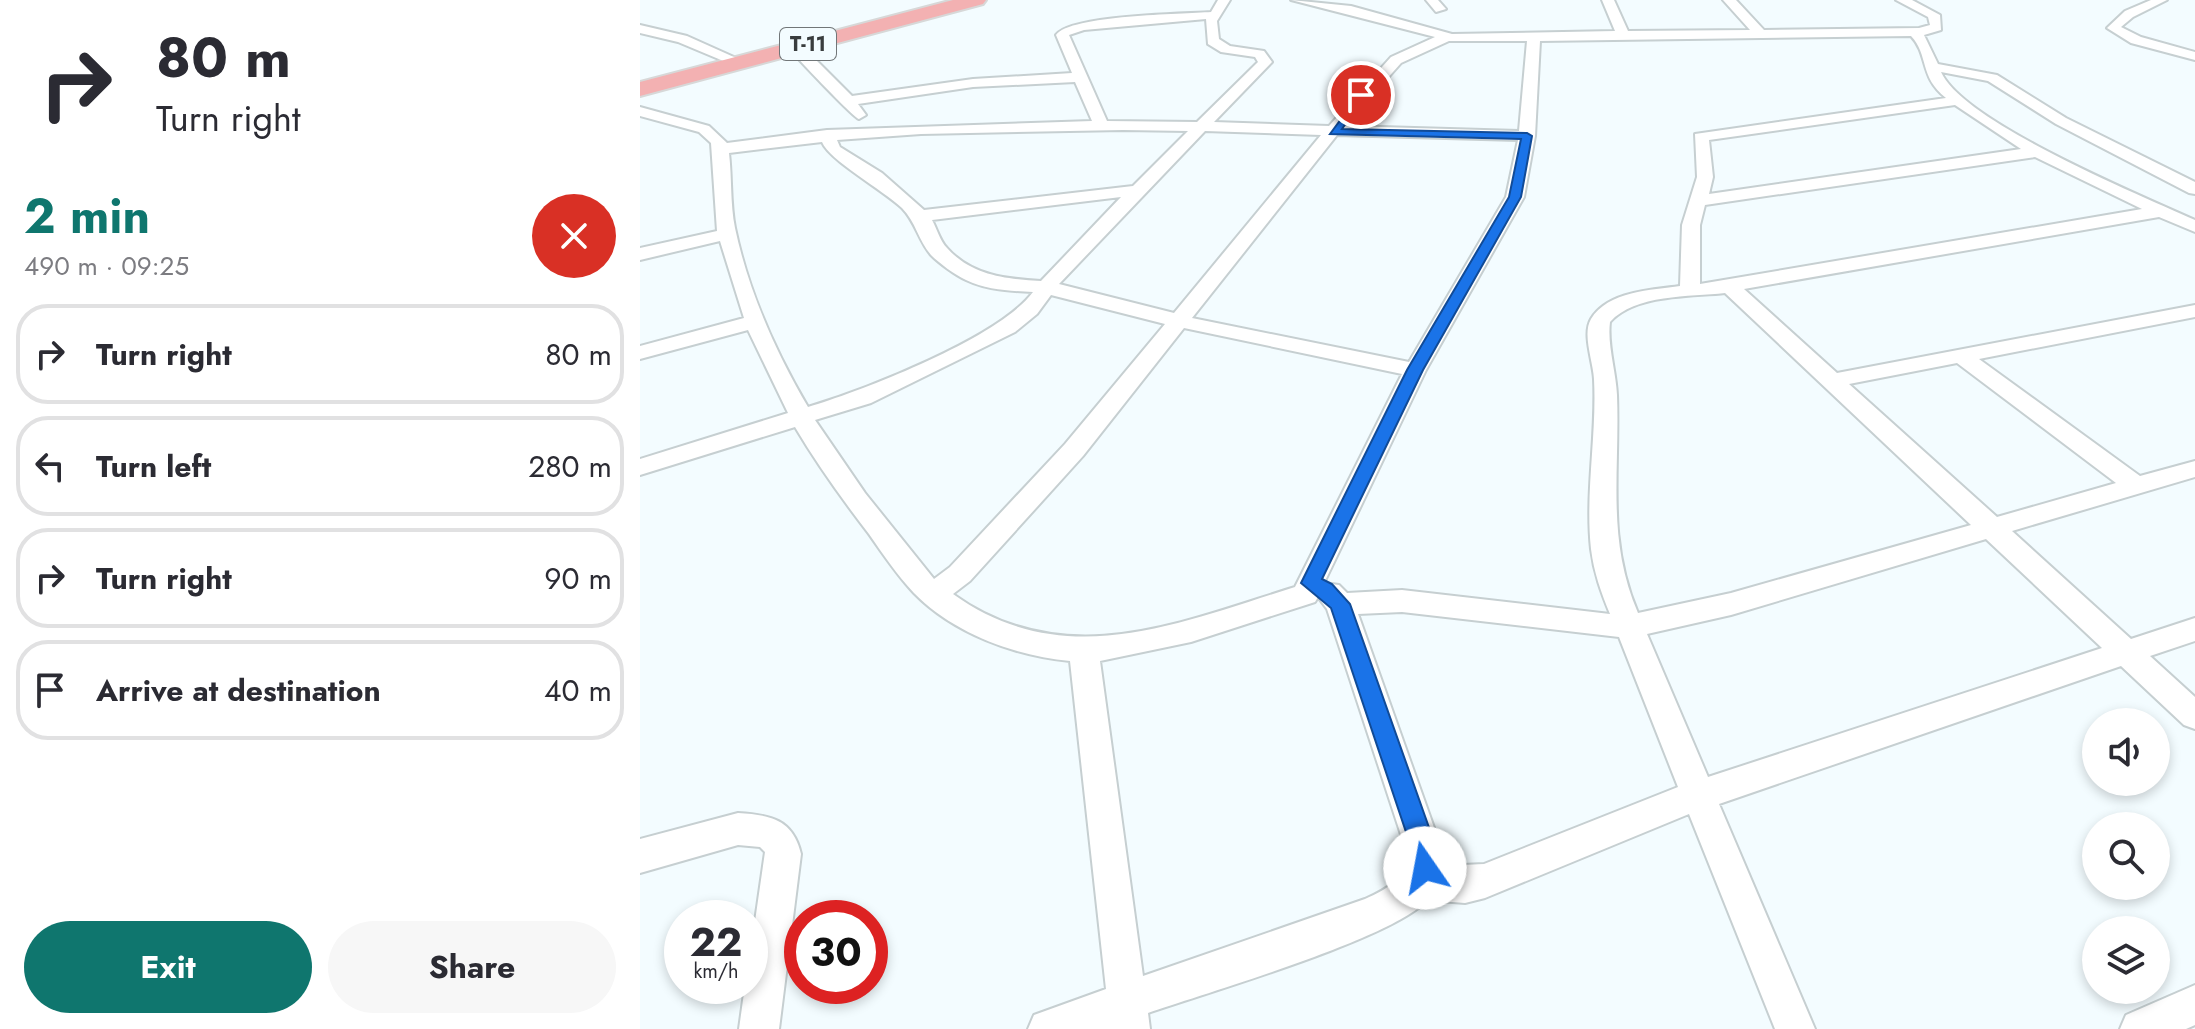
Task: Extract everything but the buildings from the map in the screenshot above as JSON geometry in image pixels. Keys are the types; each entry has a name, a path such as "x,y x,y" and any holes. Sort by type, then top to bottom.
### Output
{"highway":[{"name":"T-11","path":"644,86 976,0"}],"street":[{"path":"1297,0 1351,10 1447,37 1914,32 1937,27 1934,15 1902,0"},
{"path":"1608,0 1623,35"},
{"path":"1729,0 1760,33"},
{"path":"2161,0 2129,14 2113,28 2136,40 2195,56"},
{"path":"640,467 801,419 896,384 993,338 1021,318 1045,287 1265,62 1259,54 1226,49 1215,44 1211,31 1218,8 1067,30 1062,35 1101,125"},
{"path":"640,29 682,39 738,62"},
{"path":"1914,32 1924,40 1929,66 1943,88 1959,100 2042,151 2195,227"},
{"path":"934,594 960,574 1074,450 1386,68 1447,37"},
{"path":"640,111 704,129 719,141 727,234 753,322 779,380 801,419 908,568 934,594 971,618 1010,637 1053,649 1108,649 1305,594 1415,370 1515,197 1527,136 1534,37"},
{"path":"795,47 849,101 871,130"},
{"path":"1929,66 1992,78 2061,121 2195,189"},
{"path":"849,101 973,83 1081,77"},
{"path":"1690,291 1688,247 1705,168 1698,142 1705,135 1959,100"},
{"path":"720,149 871,130 1101,125 1527,136"},
{"path":"827,135 833,150 876,177 920,216 938,251 959,269 1002,285 1045,287 1179,321 1415,370"},
{"path":"1699,201 2042,151"},
{"path":"920,216 1141,190"},
{"path":"1795,1029 1610,580 1601,530 1605,417 1598,327 1604,315 1617,305 2161,211"},
{"path":"640,254 727,234"},
{"path":"1729,286 2195,716"},
{"path":"1831,381 2192,315"},
{"path":"640,353 753,322"},
{"path":"1960,355 2136,486"},
{"path":"1340,604 1402,601 1627,627 1731,604 2195,469"},
{"path":"1048,1029 1128,1014 1400,903 1420,882 1425,853 1340,604 1325,589 1311,583"},
{"path":"1420,882 1442,885 1485,881 1581,837 2195,629"},
{"path":"1080,650 1088,669 1128,1014"},
{"path":"640,856 738,829 768,831 781,844 783,854 759,1029"},
{"path":"2140,1029 2195,1005"}],"route":[{"path":"1361,95 1334,132 1527,136 1515,197 1415,370 1311,583 1325,589 1340,604 1425,853 1425,868"}]}
